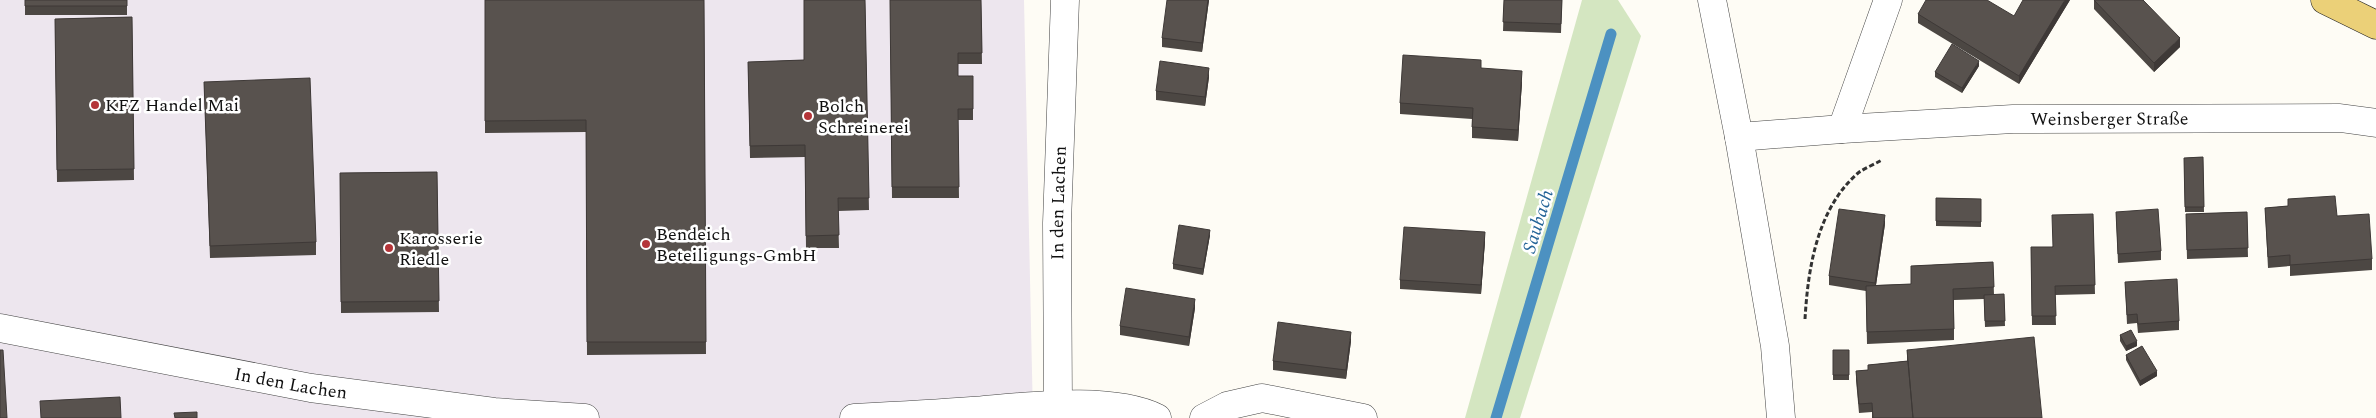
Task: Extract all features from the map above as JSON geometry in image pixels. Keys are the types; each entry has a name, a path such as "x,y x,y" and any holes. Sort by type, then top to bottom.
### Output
{"main road":[{"path":"2325,0 2376,25"}],"street":[{"name":"In den Lachen","path":"1058,405 1057,223 1065,0"},
{"path":"1712,0 1739,137 1775,346 1781,418"},
{"path":"1842,129 1888,0"},
{"name":"Weinsberger Straße","path":"1739,137 2013,119 2340,118 2376,123"},
{"name":"In den Lachen","path":"0,328 311,388 494,412 585,418"},
{"path":"1204,418 1227,406 1262,398 1363,418"},
{"path":"854,418 1058,405 1109,407 1146,412 1157,418"}],"path":[{"path":"1805,325 1816,239 1836,200 1859,173 1888,157"}],"shaded area":[{"path":"0,0 1024,0 1033,418 0,418"}],"green space":[{"path":"1582,0 1618,0 1641,36 1520,418 1465,418"}],"building":[{"path":"25,0 127,0 127,6 25,6"},
{"name":"Bendeich Beteiligungs-GmbH","path":"485,0 704,0 706,342 587,342 586,120 485,121"},
{"name":"Bolch Schreinerei","path":"804,0 865,0 869,198 838,198 839,235 806,236 805,145 750,146 748,62 804,60"},
{"path":"890,0 981,0 982,53 958,53 958,76 973,76 973,109 958,109 959,187 892,187"},
{"path":"1167,0 1208,0 1202,43 1162,38"},
{"path":"1504,0 1562,0 1561,24 1503,22"},
{"path":"1926,0 1987,0 2014,16 2023,0 2065,0 2019,76 1918,14"},
{"path":"2094,0 2143,0 2180,38 2154,63"},
{"name":"KFZ Handel Mai","path":"132,17 134,169 57,170 55,19"},
{"path":"1952,44 1979,61 1962,88 1935,72"},
{"path":"1403,55 1481,60 1481,68 1522,71 1518,130 1472,127 1473,108 1400,103"},
{"path":"1160,61 1209,68 1205,97 1156,91"},
{"path":"310,78 316,242 210,246 204,82"},
{"path":"2203,157 2204,207 2185,207 2184,158"},
{"name":"Karosserie Riedle","path":"437,172 439,301 341,302 340,173"},
{"path":"2335,196 2337,216 2369,214 2372,259 2290,265 2290,255 2268,257 2265,208 2288,206 2288,199"},
{"path":"1936,198 1981,199 1981,222 1936,221"},
{"path":"1839,209 1885,215 1875,283 1829,276"},
{"path":"2158,209 2161,251 2118,254 2116,212"},
{"path":"2247,212 2248,248 2187,250 2186,214"},
{"path":"2093,214 2095,285 2055,286 2056,316 2032,316 2031,247 2053,247 2052,215"},
{"path":"1179,225 1210,230 1203,269 1173,264"},
{"path":"1404,227 1485,232 1481,285 1400,280"},
{"path":"1993,262 1994,287 1953,289 1954,329 1867,332 1866,286 1911,284 1911,266"},
{"path":"2177,279 2179,321 2138,324 2137,314 2127,315 2125,282"},
{"path":"1126,288 1195,299 1189,337 1120,326"},
{"path":"2004,294 2005,321 1985,321 1984,295"},
{"path":"1278,322 1351,332 1346,370 1273,361"},
{"path":"2131,330 2137,341 2126,346 2120,335"},
{"path":"2034,337 2042,418 1913,418 1907,350"},
{"path":"2142,346 2157,371 2140,381 2126,355"},
{"path":"0,350 3,350 7,418 0,418"},
{"path":"1833,350 1849,350 1849,375 1833,375"},
{"path":"1908,361 1913,418 1873,418 1872,403 1859,404 1856,371 1868,370 1868,365"},
{"path":"120,397 121,418 41,418 40,401"},
{"path":"197,412 197,418 175,418 174,413"}],"waterway":[{"name":"Saubach","path":"1496,418 1611,34"}],"place":[{"name":"KFZ Handel Mai","path":"95,105"},
{"name":"Bolch Schreinerei","path":"808,116"},
{"name":"Bendeich Beteiligungs-GmbH","path":"646,244"},
{"name":"Karosserie Riedle","path":"389,248"}]}
